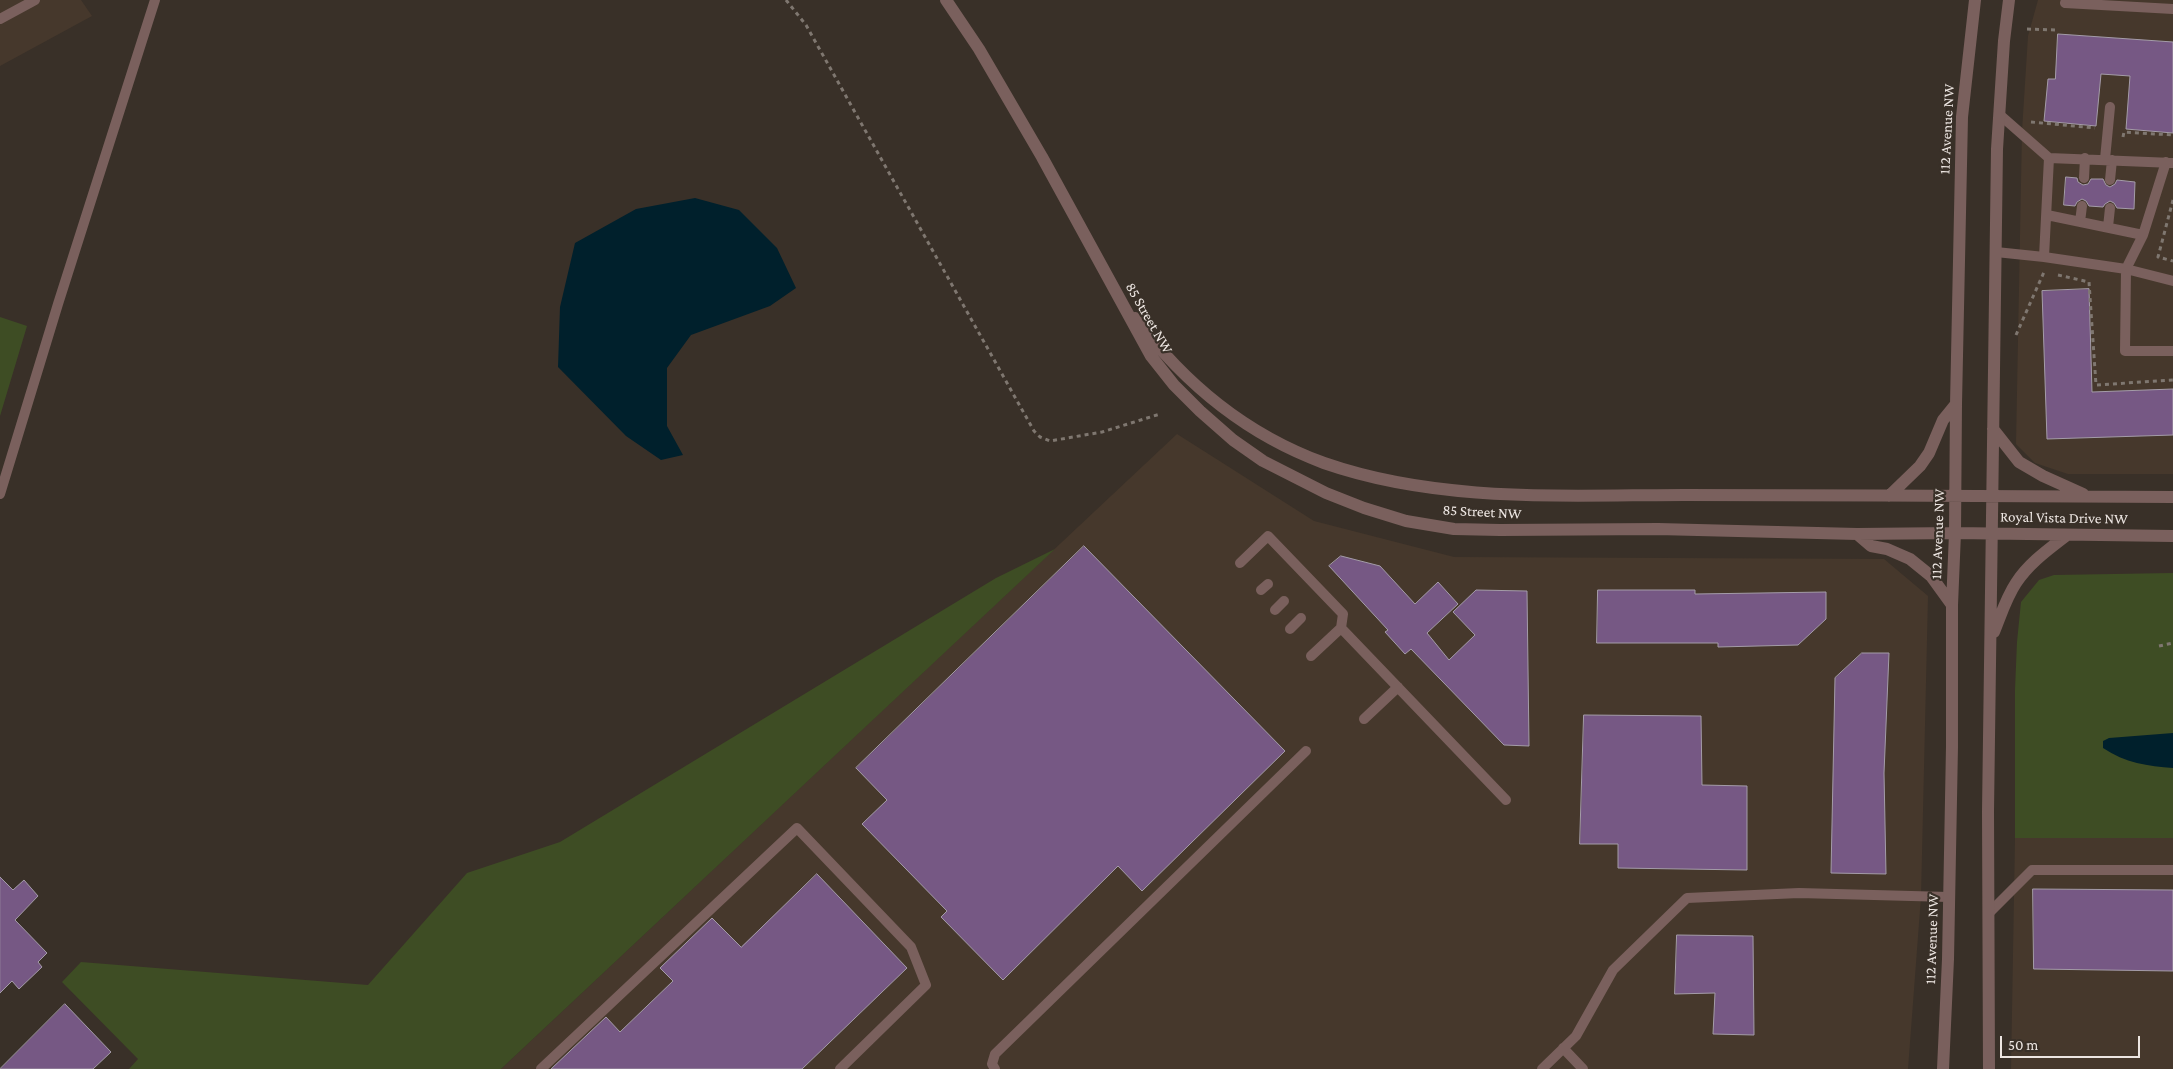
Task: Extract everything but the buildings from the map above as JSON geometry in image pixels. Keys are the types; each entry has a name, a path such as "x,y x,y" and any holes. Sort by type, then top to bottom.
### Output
{"street":[{"name":"85 Street NW","path":"946,0 979,49 1042,157 1151,356 1174,385 1200,411 1233,440 1263,461 1326,493 1364,508 1406,522 1454,529 1658,530 1857,534 1955,533"},
{"name":"112 Avenue NW","path":"1943,1069 1949,898 1952,605 1956,495 1962,116 1975,0"},
{"path":"1988,1069 1988,811 1996,252 2000,115 2009,0"},
{"name":"85 Street NW","path":"1108,279 1136,320 1172,361 1230,415 1288,448 1325,463 1382,479 1428,488 1492,493 1956,495"},
{"path":"1889,496 1920,466 1929,453 1943,420 1956,404"},
{"path":"1993,429 2019,462 2043,476 2087,496"},
{"name":"Royal Vista Drive NW","path":"1956,495 2173,497"},
{"name":"Royal Vista Drive NW","path":"1955,533 2173,536"},
{"path":"1857,534 1871,546 1887,549 1910,558 1931,576 1952,605"},
{"path":"1991,639 2007,598 2016,583 2031,566 2067,535"}],"lane":[{"path":"0,20 16,4 35,0"},
{"path":"0,494 58,304 155,0"},
{"path":"2066,0 2065,3 2173,9"},
{"path":"2110,107 2108,159 2110,180"},
{"path":"2000,115 2049,158 2170,163 2143,235 2126,268 2125,351 2173,351"},
{"path":"2044,256 2048,215 2049,158"},
{"path":"2084,178 2085,158"},
{"path":"2080,222 2082,206"},
{"path":"2108,227 2110,208"},
{"path":"2048,215 2143,235"},
{"path":"1996,252 2044,256 2126,268 2173,281"},
{"path":"1240,563 1268,536 1306,581 1343,614 1341,628 1311,656"},
{"path":"1275,610 1284,601"},
{"path":"1290,629 1301,618"},
{"path":"1341,628 1506,800"},
{"path":"1364,719 1398,687"},
{"path":"996,1069 992,1064 995,1054 1306,751"},
{"path":"541,1069 797,828 911,947 926,985 840,1069"},
{"path":"1988,914 2032,870 2173,870"},
{"path":"1542,1069 1576,1036 1612,970 1687,898 1800,893 1949,898"},
{"path":"1563,1048 1583,1069"}],"path":[{"path":"786,0 806,25 1034,431 1040,437 1050,441 1102,432 1160,414"},
{"path":"2027,29 2058,30"},
{"path":"2030,122 2096,128"},
{"path":"2123,141 2124,132 2173,135"},
{"path":"2173,200 2158,257 2173,261"},
{"path":"2038,271 2089,282 2096,385 2173,380"},
{"path":"2016,335 2044,272"},
{"path":"2159,646 2173,643"}],"shaded area":[{"path":"0,0 81,0 92,16 0,66"},
{"path":"2038,0 2173,0 2173,474 2068,474 2035,463 2016,444 2022,131 2028,36"},
{"path":"1177,434 1314,521 1454,557 1884,559 1928,596 1921,897 1908,1069 501,1069"},
{"path":"2015,838 2173,838 2173,1069 2011,1069"}],"green space":[{"path":"0,317 27,326 0,416"},
{"path":"1055,549 501,1069 129,1069 138,1059 62,982 81,962 368,985 467,873 560,842 996,578"},
{"path":"2173,573 2173,838 2015,838 2015,690 2021,602 2039,580 2054,575"}],"water":[{"path":"695,198 739,210 777,248 796,288 770,306 691,335 667,368 667,426 683,455 661,460 626,436 558,367 560,307 575,243 636,209"},
{"path":"2173,733 2173,768 2137,763 2103,748 2103,741 2109,738"}]}
